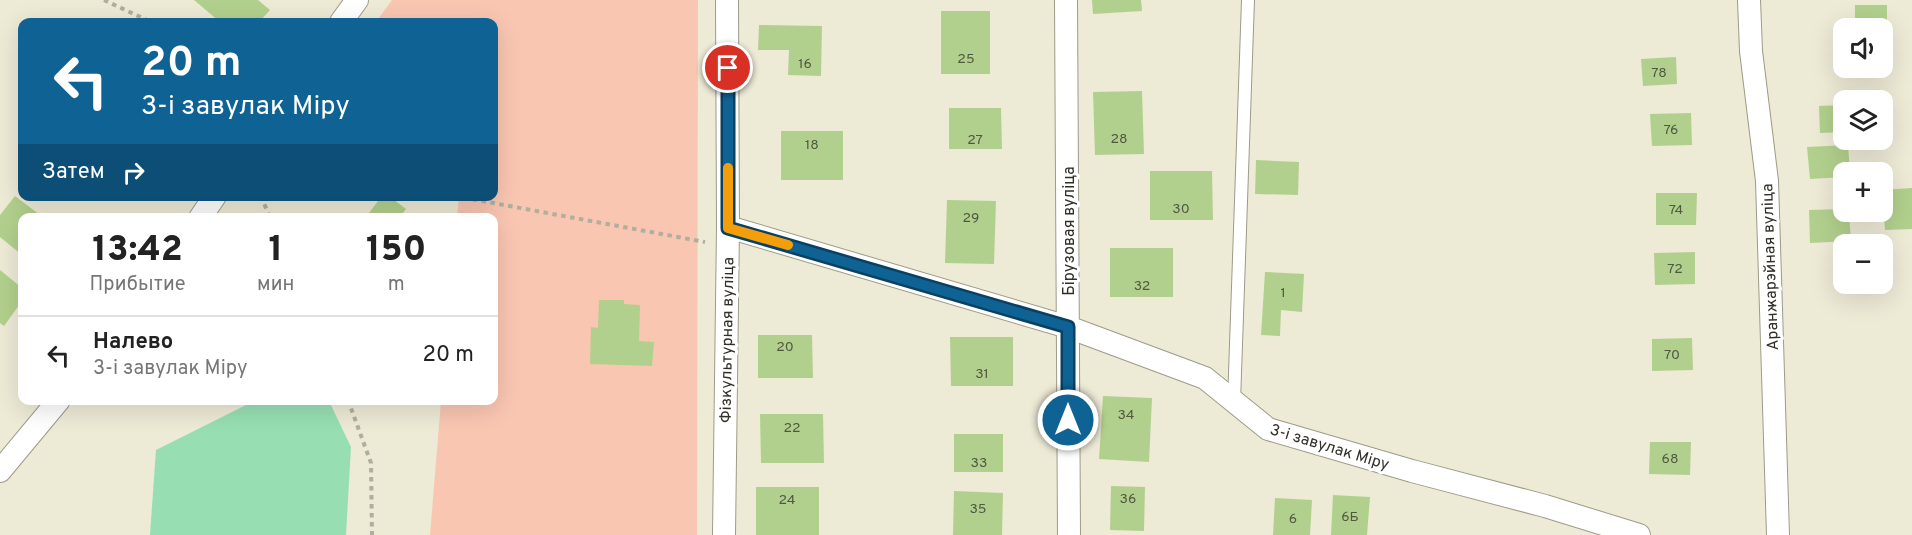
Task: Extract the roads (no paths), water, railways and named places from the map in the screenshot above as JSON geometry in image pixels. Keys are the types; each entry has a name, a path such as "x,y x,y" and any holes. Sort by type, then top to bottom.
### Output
{"street":[{"path":"343,18 357,0"},
{"name":"Фізкультурная вуліца","path":"724,535 728,237 727,0"},
{"name":"Бірузовая вуліца","path":"1066,0 1069,535"},
{"name":"Аранжарэйная вуліца","path":"1749,0 1751,51 1767,181 1778,535"},
{"name":"3-і завулак Міру","path":"728,237 1068,327 1205,378 1268,429 1412,471 1545,506 1640,535"},
{"path":"0,471 54,405"}],"lane":[{"path":"1234,402 1248,0"}]}
